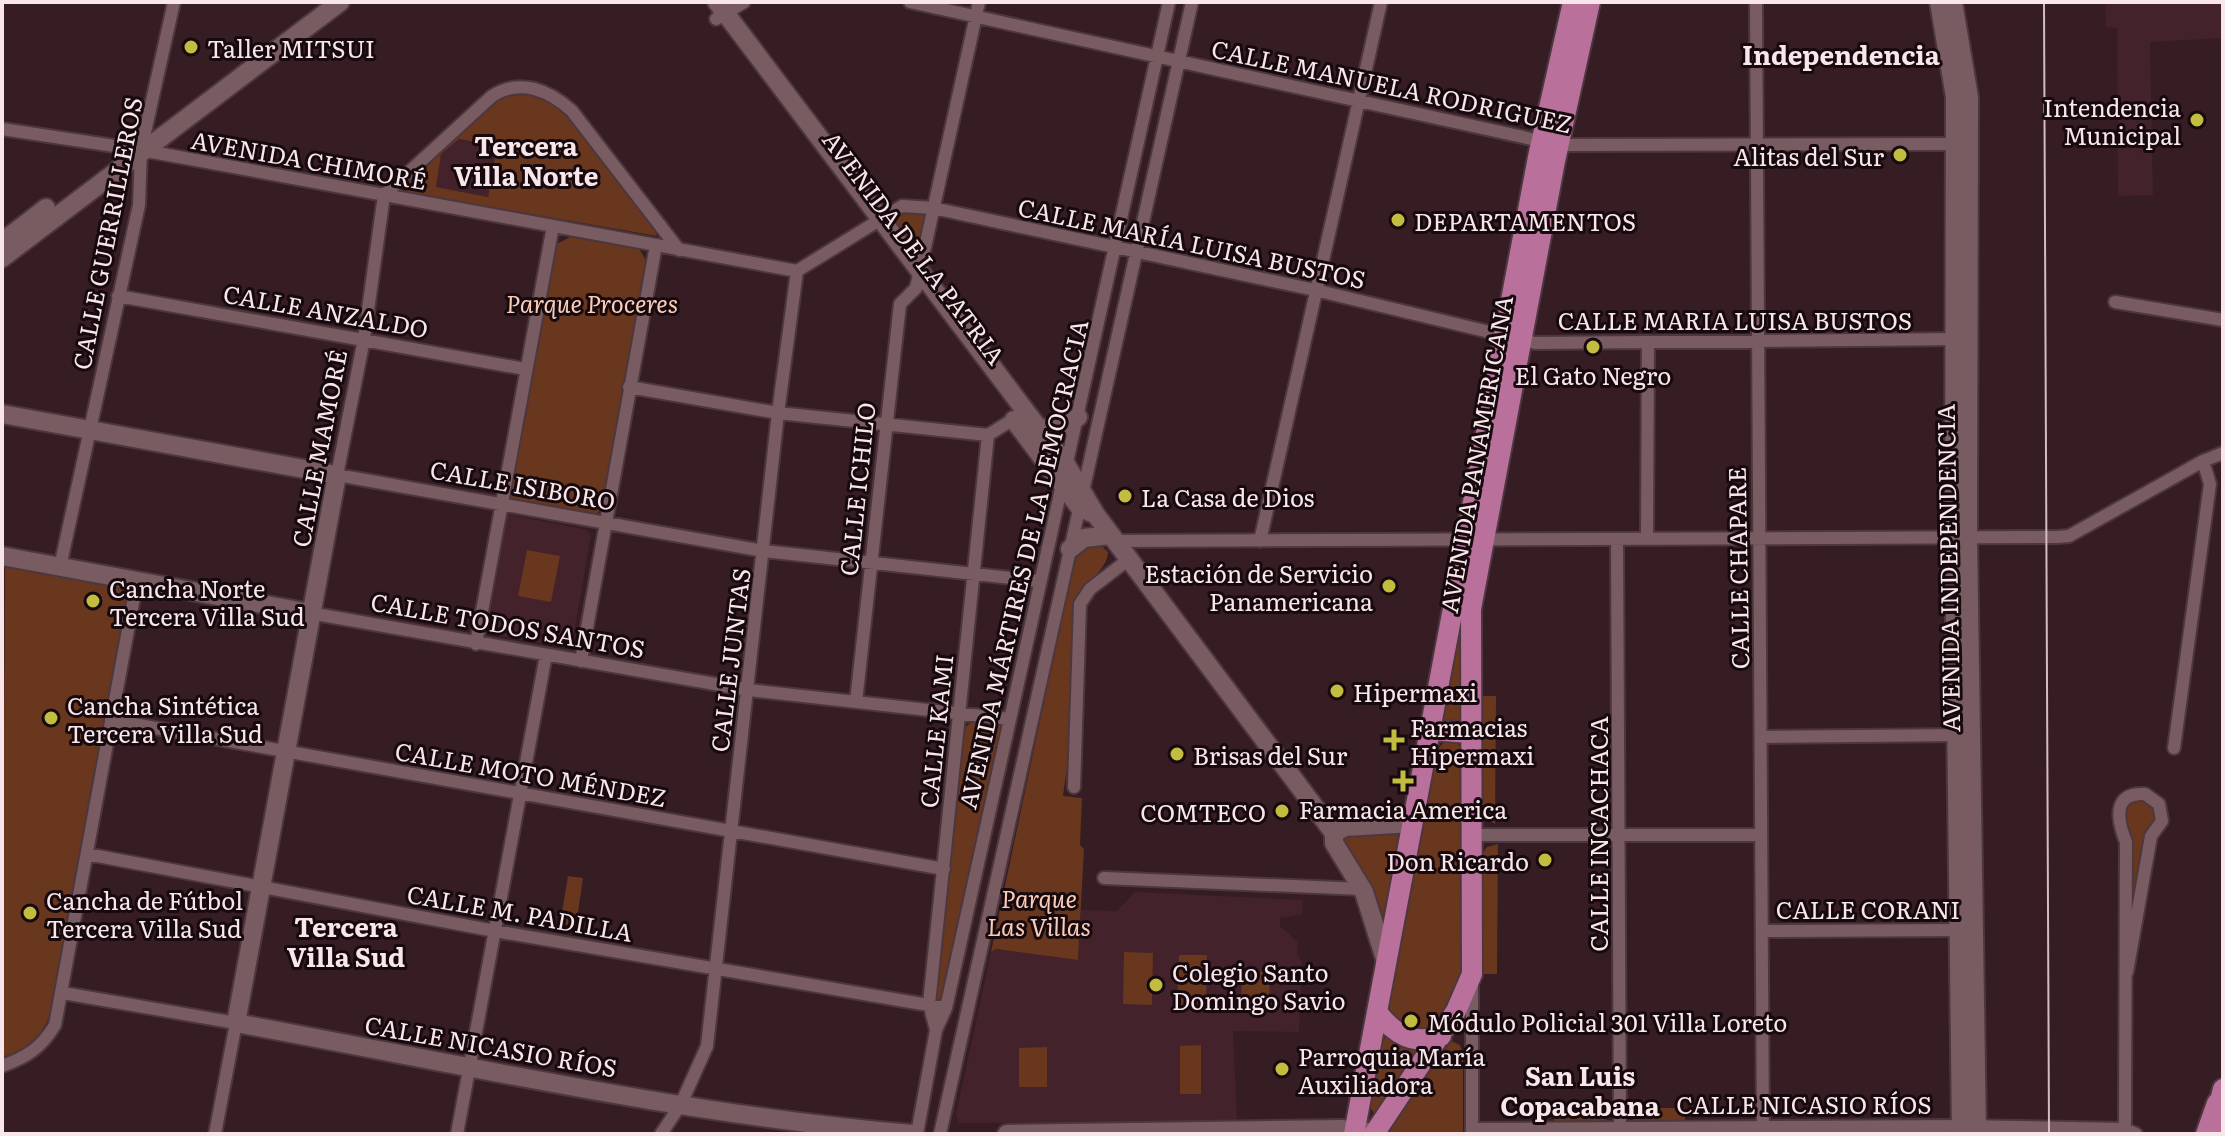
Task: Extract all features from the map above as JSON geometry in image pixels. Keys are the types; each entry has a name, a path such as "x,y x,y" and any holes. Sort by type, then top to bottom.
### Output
{"main road":[{"name":"AVENIDA PANAMERICANA","path":"1364,1133 1378,1013 1430,730 1473,541 1550,143 1573,2"},
{"name":"AVENIDA PANAMERICANA","path":"1550,143 1590,2"},
{"name":"AVENIDA PANAMERICANA","path":"1364,1133 1441,1036 1472,974 1473,541"},
{"path":"1430,730 1471,733"},
{"path":"1378,1013 1398,1035 1416,1040 1441,1036"},
{"path":"2221,1092 2223,1125"},
{"path":"2206,1134 2221,1092"}],"street":[{"path":"2,258 133,150 147,132 320,2"},
{"path":"2,242 340,2"},
{"name":"AVENIDA DE LA PATRIA","path":"701,2 719,11 1019,416 1334,833 1334,843 1362,889 1387,966"},
{"path":"719,11 744,2"},
{"name":"CALLE MANUELA RODRIGUEZ","path":"910,2 1550,143 1961,144"},
{"name":"CALLE ICHILO","path":"856,702 900,304 918,280 979,2"},
{"name":"AVENIDA MÁRTIRES DE LA DEMOCRACIA","path":"914,1134 936,1030 946,1008 1038,581 1078,417 1169,2"},
{"name":"AVENIDA MÁRTIRES DE LA DEMOCRACIA","path":"940,1134 1070,549 1087,504 1136,254 1192,2"},
{"path":"1260,541 1381,2"},
{"name":"CALLE CHAPARE","path":"1756,2 1763,1131"},
{"name":"AVENIDA INDEPENDENCIA","path":"1939,2 1961,144 1961,537 1969,1130"},
{"name":"AVENIDA INDEPENDENCIA","path":"1953,2 1969,85 1961,144"},
{"name":"CALLE GUERRILLEROS","path":"147,132 171,3"},
{"path":"384,195 492,96 503,89 542,90 555,95 572,111 679,250"},
{"name":"AVENIDA CHIMORÉ","path":"2,129 797,271"},
{"name":"CALLE GUERRILLEROS","path":"60,567 139,205 133,150"},
{"name":"CALLE MAMORÉ","path":"215,1134 288,752 310,613 364,339 384,195"},
{"name":"CALLE MARÍA LUISA BUSTOS","path":"875,223 902,206 933,208 1512,335"},
{"path":"797,271 875,223"},
{"path":"476,644 553,226"},
{"path":"581,661 656,245"},
{"name":"CALLE JUNTAS","path":"661,1134 681,1104 707,1046 778,413 797,271"},
{"name":"CALLE ANZALDO","path":"118,296 525,369"},
{"path":"2115,302 2223,320"},
{"name":"CALLE MARIA LUISA BUSTOS","path":"1512,335 1535,343 1961,339"},
{"path":"1647,538 1648,343"},
{"path":"629,387 778,413 988,435 1019,416"},
{"name":"CALLE ISIBORO","path":"2,414 764,551 1038,581"},
{"name":"AVENIDA DE LA PATRIA","path":"1019,416 1036,429 1064,474"},
{"path":"1036,429 1063,427 1078,417"},
{"name":"CALLE KAMI","path":"936,1030 929,1004 988,435"},
{"path":"1070,549 1084,538 1473,541 2069,536 2203,461 2223,453"},
{"path":"2174,748 2210,484 2203,461"},
{"name":"CALLE INCACHACA","path":"1617,539 1620,1129"},
{"name":"CALLE TODOS SANTOS","path":"2,556 476,644 749,690 1009,719"},
{"path":"1074,787 1080,604 1090,589 1129,559"},
{"path":"2,1066 25,1058 43,1044 55,1025 137,581"},
{"path":"457,1134 546,655"},
{"name":"CALLE MOTO MÉNDEZ","path":"111,720 944,869"},
{"path":"1761,737 1965,735"},
{"path":"2127,972 2151,836 2162,821 2159,804 2145,794 2128,797 2118,810 2126,842 2123,916 2130,1132"},
{"path":"1334,833 1345,827 1413,823"},
{"path":"1472,835 1761,835"},
{"name":"CALLE M. PADILLA","path":"87,854 495,931 946,1008"},
{"path":"1104,878 1362,889"},
{"name":"CALLE CORANI","path":"1762,931 1967,930"},
{"path":"1472,974 1472,1131"},
{"name":"CALLE NICASIO RÍOS","path":"63,993 828,1130 914,1134"},
{"path":"1441,1036 1454,1032 1472,1037"},
{"name":"CALLE NICASIO RÍOS","path":"1472,1131 2130,1132"},
{"path":"1007,1134 1364,1133"}],"shaded area":[{"path":"2105,2 2223,2 2223,38 2150,42 2153,195 2118,196 2117,28 2106,27"},
{"path":"459,139 497,146 488,197 436,187 441,154"},
{"path":"507,514 587,530 591,536 572,644 567,648 491,634 486,628"},
{"path":"1135,892 1303,900 1302,914 1280,918 1280,926 1298,942 1297,955 1302,961 1299,1032 1233,1031 1237,1122 958,1123 956,1114 991,952 996,949 1078,960 1081,910 1117,911"}],"green space":[{"name":"Parque Proceres","path":"508,95 536,96 561,110 610,166 657,236 405,192 403,183 494,102","holes":["459,139 497,146 488,197 436,187 441,154"]},
{"path":"914,211 926,214 915,257 889,223 901,214"},
{"name":"Parque Proceres","path":"570,237 639,249 646,260 601,510 594,516 512,500 509,496 555,245"},
{"name":"Parque Las Villas","path":"1099,543 1108,552 1106,559 1074,604 1071,739 1063,796 1082,798 1080,845 1084,849 1078,960 996,949 991,952 1076,551 1078,547"},
{"path":"1470,548 1463,724 1439,722"},
{"path":"527,550 560,556 551,602 518,596"},
{"path":"5,565 126,586 129,596 53,1007 34,1040 2,1057"},
{"path":"1477,696 1496,696 1495,824 1481,814"},
{"name":"Parque Las Villas","path":"974,720 1002,726 942,1000 936,1001 963,729"},
{"path":"1445,741 1456,742 1463,749 1462,970 1455,998 1438,1025 1413,1032 1392,1018 1388,1002 1436,751"},
{"path":"2143,798 2154,805 2157,818 2146,834 2131,914 2127,914 2132,849 2123,818 2126,805"},
{"path":"1399,832 1401,835 1383,916 1343,849 1342,837"},
{"path":"1498,844 1497,974 1478,974 1481,856 1487,847"},
{"path":"568,876 583,878 576,926 560,924"},
{"path":"1124,952 1153,953 1152,1005 1123,1004"},
{"path":"1179,955 1207,955 1206,1007 1177,1007"},
{"path":"1242,971 1270,972 1269,1012 1241,1011"},
{"path":"1389,1037 1419,1049 1374,1113 1369,1106 1382,1039"},
{"path":"1451,1041 1460,1045 1463,1054 1463,1134 1385,1134"},
{"path":"1201,1045 1201,1094 1180,1094 1180,1046"},
{"path":"1047,1047 1047,1087 1019,1087 1019,1048"},
{"path":"1624,1108 1685,1108 1685,1123 1642,1123 1628,1115"},
{"path":"1554,1109 1613,1109 1604,1121 1580,1125 1554,1124"}],"tram line":[{"path":"2044,2 2049,1134"}],"place":[{"name":"Taller MITSUI","path":"191,47"},
{"name":"Intendencia Municipal","path":"2197,120"},
{"name":"Alitas del Sur","path":"1900,155"},
{"name":"DEPARTAMENTOS","path":"1398,220"},
{"name":"El Gato Negro","path":"1593,347"},
{"name":"La Casa de Dios","path":"1125,496"},
{"name":"Estación de Servicio Panamericana","path":"1389,586"},
{"name":"Cancha Norte Tercera Villa Sud","path":"93,601"},
{"name":"Hipermaxi","path":"1337,691"},
{"name":"Cancha Sintética Tercera Villa Sud","path":"51,718"},
{"name":"Farmacias Hipermaxi","path":"1394,740"},
{"name":"Brisas del Sur","path":"1177,754"},
{"name":"Farmacia America","path":"1403,781"},
{"name":"COMTECO","path":"1282,811"},
{"name":"Don Ricardo","path":"1545,860"},
{"name":"Cancha de Fútbol Tercera Villa Sud","path":"30,913"},
{"name":"Colegio Santo Domingo Savio","path":"1156,985"},
{"name":"Módulo Policial 301 Villa Loreto","path":"1411,1021"},
{"name":"Parroquia María Auxiliadora","path":"1282,1069"}],"district":[{"name":"Independencia","path":"1841,53"},
{"name":"Tercera Villa Norte","path":"526,159"},
{"name":"Tercera Villa Sud","path":"346,940"},
{"name":"San Luis Copacabana","path":"1580,1089"}]}
